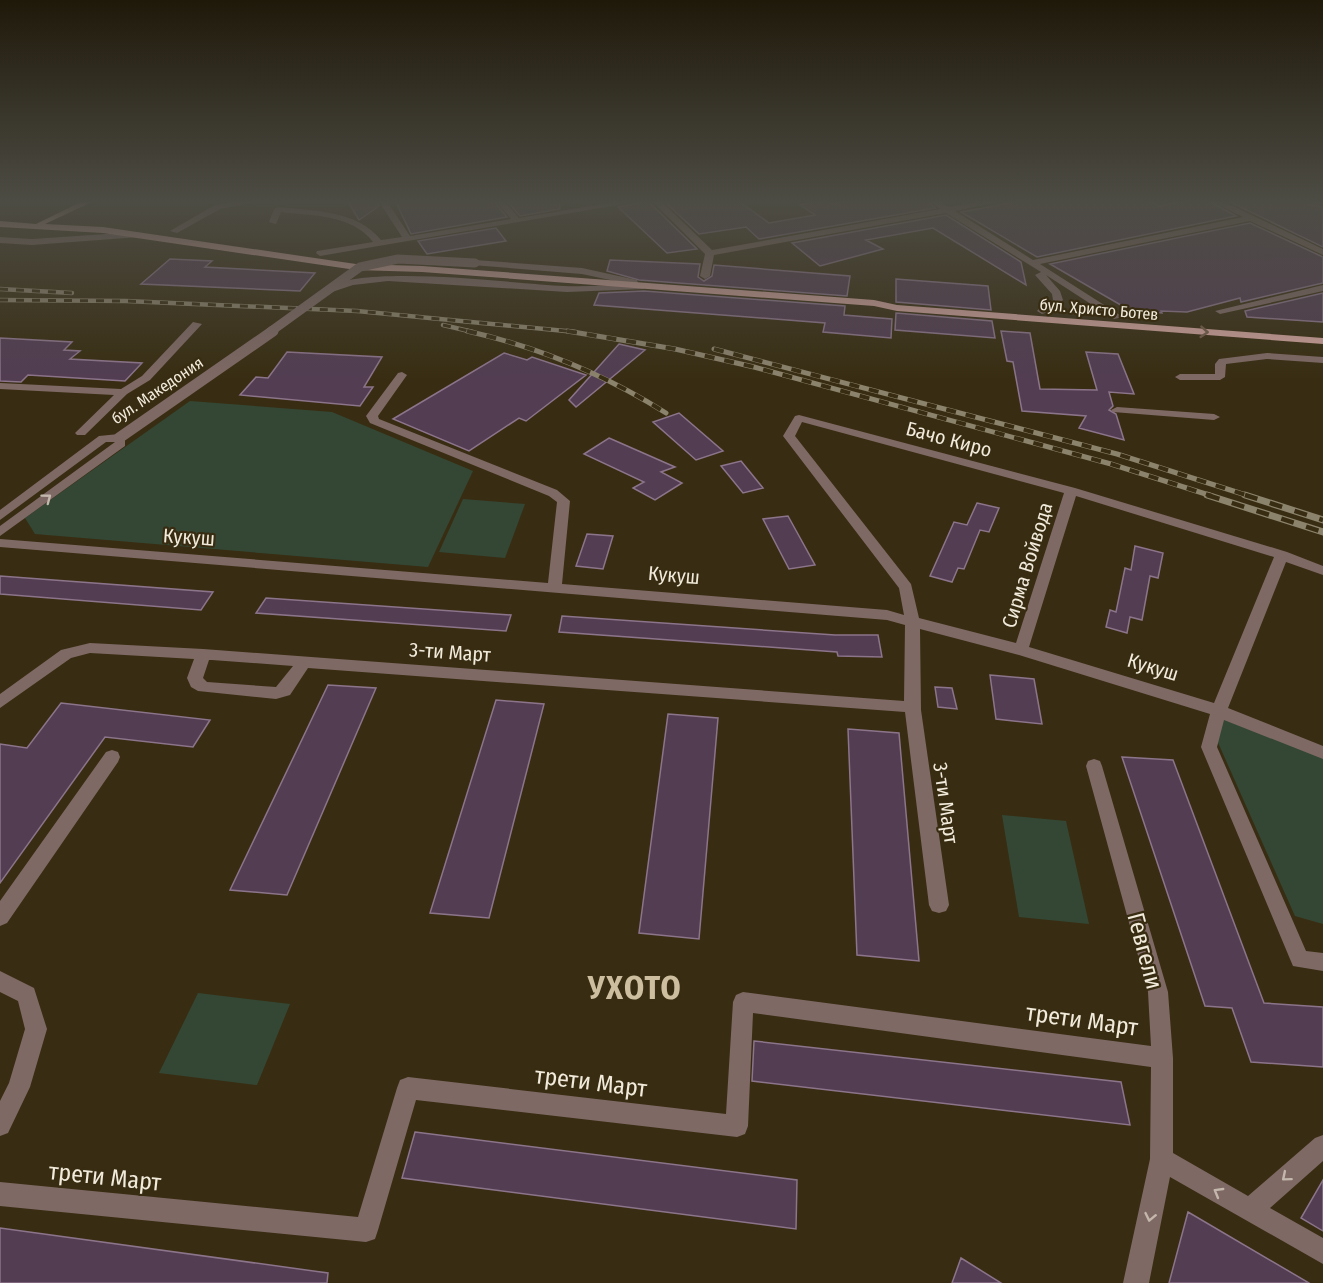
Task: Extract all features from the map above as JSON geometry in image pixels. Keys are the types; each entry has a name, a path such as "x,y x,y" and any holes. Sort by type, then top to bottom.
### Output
{"main road":[{"name":"бул. Христо Ботев","path":"307,260 356,267 422,269 655,286 874,303 897,308 1323,341"},
{"name":"бул. Христо Ботев","path":"364,260 422,269"},
{"name":"бул. Христо Ботев","path":"874,303 897,299 1323,331"},
{"path":"1118,317 1130,327"}],"street":[{"name":"бул. Македония","path":"332,290 347,273 385,261 408,260 582,271 655,286"},
{"path":"705,276 709,260"},
{"path":"1025,260 1118,317"},
{"path":"1030,263 1045,260"},
{"path":"1030,263 1057,293 1056,304 1042,311"},
{"name":"бул. Македония","path":"0,516 103,439 119,438 332,290 351,282 375,279 567,289 655,286"},
{"path":"1220,311 1323,288"},
{"path":"81,433 123,392 146,378 197,324"},
{"path":"1180,377 1220,377 1220,364 1223,362 1254,357 1323,360"},
{"path":"402,375 372,416 374,421 558,496 564,501 555,586"},
{"path":"0,386 123,392"},
{"path":"1117,410 1214,417"},
{"name":"Бачо Киро","path":"914,620 906,587 789,436 799,418 1071,491 1282,555 1323,571"},
{"path":"0,532 121,443 119,438"},
{"name":"Сирма Войвода","path":"1021,650 1071,491"},
{"name":"Кукуш","path":"0,543 555,586 858,612 914,620 1219,710 1323,753"},
{"path":"1282,555 1219,710 1209,747 1300,959 1323,962"},
{"name":"3-ти Март","path":"914,620 912,707 939,905"},
{"name":"3-ти Март","path":"0,702 54,661 78,650 103,649 203,654 912,707"},
{"path":"203,654 195,678 197,683 204,687 276,693 288,687 304,662"},
{"path":"0,916 112,757"},
{"name":"Гевгели","path":"1095,766 1158,992 1162,1058 1162,1160 1136,1283"},
{"path":"0,981 27,994 36,1029 19,1087 0,1125"},
{"name":"трети Март","path":"0,1194 366,1230 408,1088 737,1126 743,1002 1162,1058"},
{"path":"1250,1210 1323,1146"},
{"path":"1162,1160 1323,1252"}],"green space":[{"path":"190,401 332,412 473,471 428,567 35,534 25,518"},
{"path":"463,499 525,504 505,558 439,552"},
{"path":"1225,719 1323,756 1323,924 1295,916 1212,729"},
{"path":"1002,815 1066,821 1089,924 1019,917"},
{"path":"198,993 290,1004 257,1085 159,1073"}],"building":[{"path":"169,260 212,261 205,267 315,273 300,291 141,284"},
{"path":"610,260 700,264 698,277 704,281 712,276 714,265 850,276 847,296 639,280 607,271"},
{"path":"813,260 843,260 820,266"},
{"path":"985,260 1018,260 1021,262 1026,285"},
{"path":"1070,260 1323,260 1323,283 1241,302 1240,298 1187,312 1131,311 1050,264"},
{"path":"896,279 988,286 991,310 896,302"},
{"path":"644,291 845,306 844,315 892,319 891,338 823,332 825,323 594,305 599,293"},
{"path":"1323,293 1323,322 1247,317 1245,311"},
{"path":"896,313 992,321 995,338 895,330"},
{"path":"1001,331 1030,333 1040,389 1097,390 1086,352 1118,354 1134,394 1109,392 1113,406 1109,410 1116,414 1124,440 1079,428 1086,416 1022,411 1013,362 1007,361"},
{"path":"0,338 72,342 64,350 80,351 70,359 142,363 125,381 28,375 21,382 0,381"},
{"path":"619,344 645,350 576,407 569,400"},
{"path":"287,352 382,357 364,387 373,387 360,406 240,395 256,377 268,378"},
{"path":"504,353 527,360 532,357 586,375 526,421 519,418 469,451 393,419"},
{"path":"679,413 723,451 696,460 653,422"},
{"path":"609,438 675,467 661,472 682,483 655,500 633,488 644,482 584,454"},
{"path":"741,461 763,488 743,493 721,466"},
{"path":"977,503 999,508 989,532 980,530 964,569 958,568 952,582 930,576 954,522 967,525"},
{"path":"788,516 815,565 789,569 763,519"},
{"path":"587,534 613,536 603,569 576,566"},
{"path":"1135,546 1163,553 1158,578 1150,576 1142,620 1130,617 1127,633 1106,627 1110,610 1116,612 1125,568 1131,570"},
{"path":"0,576 213,592 201,610 0,594"},
{"path":"266,598 511,615 506,631 256,613"},
{"path":"562,616 835,635 878,635 882,657 838,656 837,652 559,632"},
{"path":"990,675 1034,679 1042,724 996,719"},
{"path":"328,685 376,688 287,895 230,890"},
{"path":"935,687 952,688 957,709 938,707"},
{"path":"496,700 544,704 489,918 430,913"},
{"path":"61,703 210,720 193,747 105,737 0,883 0,744 27,748"},
{"path":"668,714 718,718 699,939 639,933"},
{"path":"848,729 899,733 919,961 857,955"},
{"path":"1122,757 1173,760 1264,1003 1323,1007 1323,1067 1251,1062 1232,1008 1205,1006"},
{"path":"754,1041 1121,1082 1130,1125 752,1081"},
{"path":"415,1132 797,1180 796,1229 402,1178"},
{"path":"1323,1180 1323,1231 1301,1218"},
{"path":"1188,1212 1309,1283 1169,1283"},
{"path":"0,1228 328,1273 327,1283 0,1283"},
{"path":"961,1258 1001,1283 952,1283"}],"railway":[{"path":"0,289 72,293"},
{"path":"0,300 126,301 357,311 569,331"},
{"path":"443,325 473,332"},
{"path":"467,331 519,345 570,363 619,386 666,413"},
{"path":"569,331 576,332"},
{"path":"569,331 675,349 754,367 1111,464 1212,496"},
{"path":"714,349 1117,454 1249,496"},
{"path":"1207,495 1323,532"},
{"path":"1245,495 1323,520"}],"district":[{"name":"УХОТО","path":"635,988"}]}
